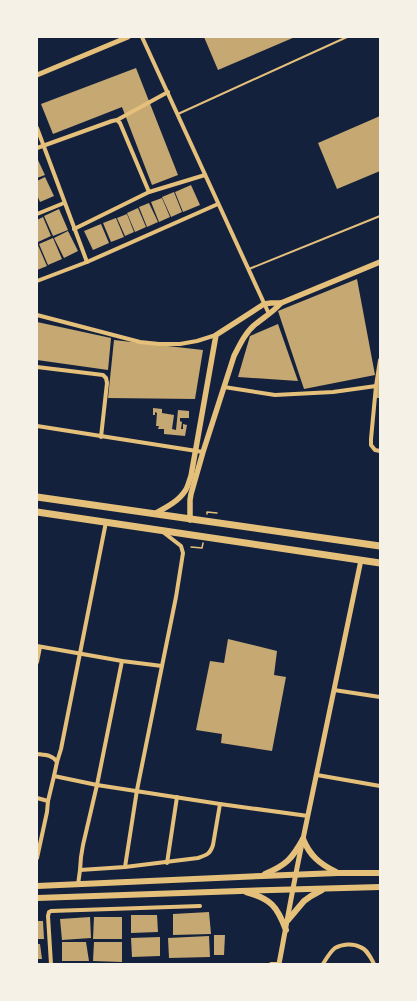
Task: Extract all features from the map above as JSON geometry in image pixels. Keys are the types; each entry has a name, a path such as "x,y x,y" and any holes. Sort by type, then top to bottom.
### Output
{"highway":[{"path":"37,497 380,546"},
{"path":"37,512 380,563"}],"main road":[{"path":"154,514 176,501 181,496 186,490 191,476 216,335 264,304 281,303 380,262"},
{"path":"190,520 191,494 234,356 240,344 251,329 281,303"},
{"path":"303,839 306,847 316,859 328,869 338,873"},
{"path":"262,876 279,868 290,860 303,839"},
{"path":"37,886 338,873 380,874"},
{"path":"37,898 240,890 380,887"},
{"path":"288,920 304,901 325,889"},
{"path":"240,890 261,897 271,903 279,912 286,930"}],"street":[{"path":"37,75 128,37"},
{"path":"142,37 269,314"},
{"path":"37,148 116,120 168,92"},
{"path":"116,120 120,123 149,192"},
{"path":"37,128 87,262"},
{"path":"74,229 149,192 205,175"},
{"path":"37,214 64,203"},
{"path":"37,281 87,262 218,204"},
{"path":"37,315 140,342 180,344 197,341 216,335"},
{"path":"380,360 371,439 371,445 375,450 380,451"},
{"path":"37,367 103,375 106,378 107,383 100,437"},
{"path":"224,387 275,395 333,392 376,386"},
{"path":"37,426 203,452"},
{"path":"37,858 48,801 57,762 62,748 106,522"},
{"path":"125,867 136,790 176,597 183,553 178,543 160,530"},
{"path":"271,964 279,964 295,875 361,560"},
{"path":"37,662 39,647 162,666"},
{"path":"78,885 83,844 97,785 122,661"},
{"path":"334,690 380,698"},
{"path":"37,754 52,756 57,762"},
{"path":"316,775 380,786"},
{"path":"54,776 97,785 308,816"},
{"path":"167,863 177,797"},
{"path":"37,798 48,801"},
{"path":"80,870 167,863 206,856 211,852 213,846 220,804"},
{"path":"51,964 48,916 49,912 51,911 200,906"},
{"path":"323,964 328,955 334,949 346,944 361,947 369,955 374,964"}],"lane":[{"path":"178,114 347,37"},
{"path":"248,269 380,216"}],"building":[{"path":"204,37 295,37 218,70"},
{"path":"136,68 178,175 152,185 122,107 53,134 41,104"},
{"path":"380,116 380,171 337,189 318,143"},
{"path":"37,158 45,175 37,178"},
{"path":"45,177 54,196 40,202 37,195 37,181"},
{"path":"191,185 200,205 183,212 175,192"},
{"path":"174,192 182,212 171,217 162,197"},
{"path":"162,198 170,217 159,222 151,202"},
{"path":"149,203 158,222 147,227 139,207"},
{"path":"138,208 146,227 135,232 127,213"},
{"path":"59,209 68,230 53,236 44,216"},
{"path":"127,214 134,232 125,236 117,218"},
{"path":"43,217 51,236 38,242 37,220"},
{"path":"116,218 124,237 111,242 103,223"},
{"path":"101,224 109,243 93,250 84,231"},
{"path":"68,231 78,251 64,258 54,238"},
{"path":"53,238 62,259 48,265 39,244"},
{"path":"37,243 47,266 37,270"},
{"path":"357,279 375,375 304,389 278,311"},
{"path":"37,322 111,338 108,370 37,360"},
{"path":"278,324 298,381 238,377 250,336"},
{"path":"114,340 203,350 195,399 108,398"},
{"path":"380,373 380,398 375,398"},
{"path":"153,408 162,409 162,413 174,415 172,429 176,430 178,410 189,411 189,418 180,418 180,421 182,422 181,429 183,429 183,424 187,425 185,436 164,434 164,429 158,429 159,426 156,426 157,413 155,412 155,415 153,415"},
{"path":"228,639 277,651 274,675 286,677 272,751 221,743 222,734 196,730 210,661 224,663"},
{"path":"209,912 211,934 173,935 173,914"},
{"path":"131,915 157,915 158,932 131,933"},
{"path":"90,917 91,938 62,940 60,919"},
{"path":"94,917 122,917 122,939 93,939"},
{"path":"37,921 43,921 44,939 37,939"},
{"path":"214,935 225,935 224,955 214,955"},
{"path":"209,936 210,957 169,958 168,938"},
{"path":"160,937 160,956 132,957 131,938"},
{"path":"62,942 86,942 89,961 62,961"},
{"path":"94,942 122,942 122,962 93,961"},
{"path":"37,944 40,944 42,959 37,959"}]}
